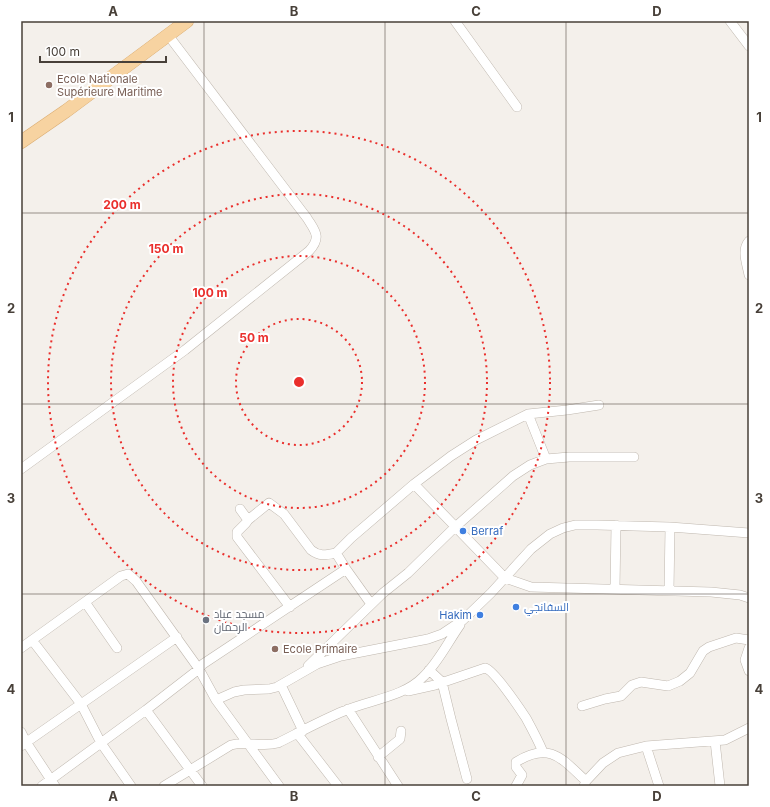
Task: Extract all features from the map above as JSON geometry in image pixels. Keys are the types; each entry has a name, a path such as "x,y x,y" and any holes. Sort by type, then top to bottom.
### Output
{"main road":[{"path":"23,137 66,111 187,21"}],"street":[{"path":"455,21 517,107"},
{"path":"730,21 749,46"},
{"path":"21,469 185,350 309,251 315,244 316,234 307,218 168,35"},
{"path":"749,241 745,248 749,275"},
{"path":"290,607 237,537 237,532 246,524 248,520 269,503 284,514 311,550 316,554 323,555 336,553 351,538 414,484 451,456 476,440 528,414 598,405"},
{"path":"528,414 546,459"},
{"path":"303,671 382,593 408,573 513,476 530,465 546,459 569,457 634,457"},
{"path":"414,484 505,578 531,587 733,594 749,598"},
{"path":"240,509 248,520"},
{"path":"396,693 414,685 423,677 463,620 505,578 531,549 550,534 563,528 575,525 616,525 670,527 749,533"},
{"path":"616,525 616,589"},
{"path":"669,591 670,527"},
{"path":"336,553 371,604"},
{"path":"42,786 52,783 101,743 199,669 203,664 346,569"},
{"path":"21,648 121,576 128,574 136,581 177,637 199,669 216,700 253,746 279,786"},
{"path":"85,602 117,648"},
{"path":"216,700 234,692 269,689 281,685 317,664 341,656 428,639 442,634 463,620"},
{"path":"24,744 177,637"},
{"path":"582,706 621,696 632,685 641,682 668,686 680,681 690,673 703,651 709,647 736,638 749,640"},
{"path":"32,640 81,704 101,743 131,786"},
{"path":"749,648 745,660 749,671"},
{"path":"164,786 231,745 239,743 253,746 278,743 348,709 396,693 442,682 485,668 488,669 497,679 526,718 543,752"},
{"path":"429,670 442,682 467,779"},
{"path":"281,685 300,732 338,786"},
{"path":"348,709 398,786"},
{"path":"146,710 202,786"},
{"path":"516,786 522,775 516,767 516,762 524,757 543,752 563,760 585,784 603,763 618,753 646,746 725,740 749,728"},
{"path":"21,732 24,744 52,783"},
{"path":"378,757 400,739 401,732"},
{"path":"715,741 720,786"},
{"path":"646,746 659,786"}],"place":[{"name":"Ecole Nationale Supérieure Maritime","path":"49,85"},
{"name":"Berraf","path":"463,531"},
{"name":"السفانجي","path":"516,607"},
{"name":"Hakim","path":"480,615"},
{"name":"مسجد عباد الرحمان","path":"206,620"},
{"name":"Ecole Primaire","path":"275,649"}]}
